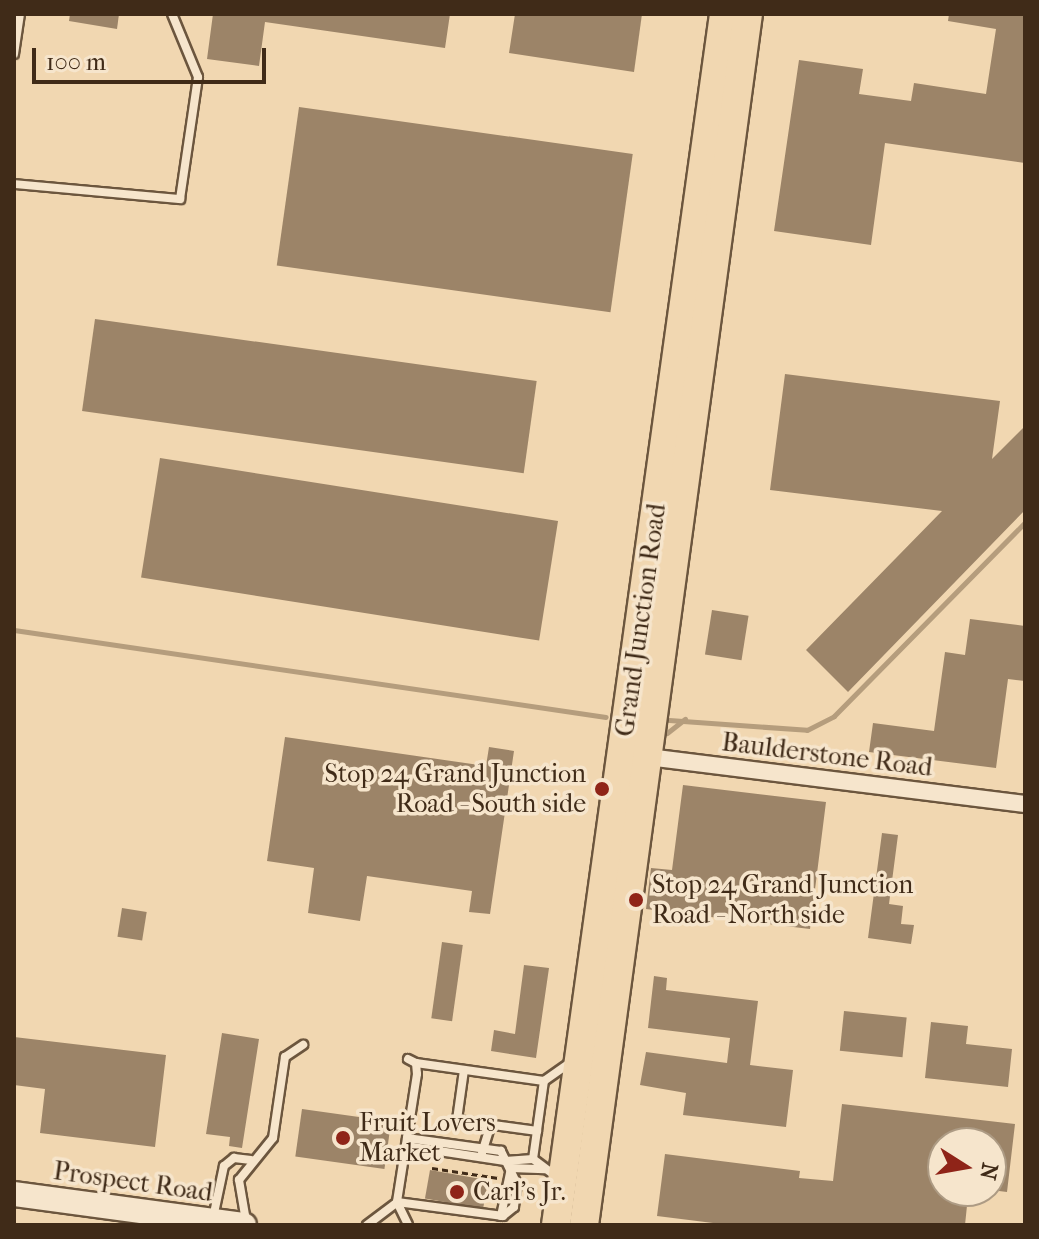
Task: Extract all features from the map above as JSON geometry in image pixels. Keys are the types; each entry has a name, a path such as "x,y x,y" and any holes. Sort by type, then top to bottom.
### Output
{"highway":[{"name":"Grand Junction Road","path":"584,1225 634,756 684,384 724,14"},
{"name":"Grand Junction Road","path":"684,384 748,14"},
{"name":"Grand Junction Road","path":"556,1225 554,1175 580,1057 634,756"}],"main road":[{"name":"Prospect Road","path":"14,1194 245,1225"}],"street":[{"name":"Baulderstone Road","path":"634,756 1025,804"}],"lane":[{"path":"14,54 20,14"},
{"path":"14,184 180,199 198,77 172,14"},
{"path":"245,1225 248,1207 239,1180 251,1160 273,1138 285,1057 303,1045"},
{"path":"408,1225 397,1202 406,1142 412,1061 544,1081 580,1057"},
{"path":"464,1070 457,1120 537,1131"},
{"path":"533,1159 544,1081"},
{"path":"482,1153 491,1124"},
{"path":"406,1142 482,1153 501,1151 510,1164 554,1175"},
{"path":"213,1221 224,1166 234,1158 251,1160"},
{"path":"510,1164 533,1159 554,1175"},
{"path":"367,1225 397,1202 501,1216 510,1164"}],"path":[{"path":"432,1168 501,1178"}],"building":[{"path":"70,14 119,14 117,29 69,21"},
{"path":"213,14 450,14 445,48 265,22 259,66 207,59"},
{"path":"515,14 642,14 634,72 509,53"},
{"path":"949,14 1025,14 1025,163 885,143 871,245 774,231 799,60 863,69 859,94 911,101 914,83 986,94 996,29 948,21"},
{"path":"299,107 633,154 610,312 277,265"},
{"path":"95,319 537,381 524,473 82,411"},
{"path":"785,374 1000,401 992,459 1025,426 1025,510 848,692 806,650 942,511 770,490"},
{"path":"160,458 558,521 539,641 141,578"},
{"path":"712,610 749,616 742,660 705,654"},
{"path":"970,619 1025,626 1025,681 1008,679 996,768 869,752 873,723 934,731 945,652 965,655"},
{"path":"285,737 486,766 489,747 514,751 490,914 469,912 472,891 367,876 360,921 308,913 314,868 267,861"},
{"path":"683,785 826,802 810,929 646,909 651,868 672,870"},
{"path":"882,833 898,835 889,904 903,906 901,924 914,925 911,944 868,938"},
{"path":"122,908 147,912 142,941 117,937"},
{"path":"442,942 463,945 452,1021 431,1018"},
{"path":"524,965 549,968 536,1058 491,1051 494,1030 515,1034"},
{"path":"654,976 667,978 666,990 758,1001 750,1065 793,1070 786,1127 683,1115 686,1093 640,1085 646,1052 727,1063 730,1038 648,1028"},
{"path":"844,1011 907,1018 902,1057 840,1051"},
{"path":"931,1022 968,1026 966,1044 1012,1049 1008,1087 925,1078"},
{"path":"222,1033 259,1039 242,1148 229,1146 230,1137 206,1134"},
{"path":"14,1037 166,1055 155,1147 40,1133 45,1089 14,1085"},
{"path":"842,1104 1015,1124 1007,1192 1007,1127 927,1127 927,1207 967,1207 965,1225 729,1225 657,1216 665,1154 800,1171 799,1178 833,1181"},
{"name":"Fruit Lovers Market","path":"302,1109 391,1122 384,1169 295,1157"},
{"name":"Carl's Jr.","path":"430,1170 488,1180 483,1209 425,1199"}],"waterway":[{"path":"669,720 807,730 834,716 1025,522"},
{"path":"14,630 606,717"},
{"path":"667,733 685,719"}],"place":[{"name":"Stop 24 Grand Junction Road - South side","path":"602,789"},
{"name":"Stop 24 Grand Junction Road - North side","path":"636,900"},
{"name":"Fruit Lovers Market","path":"343,1138"},
{"name":"Carl's Jr.","path":"457,1192"}]}
